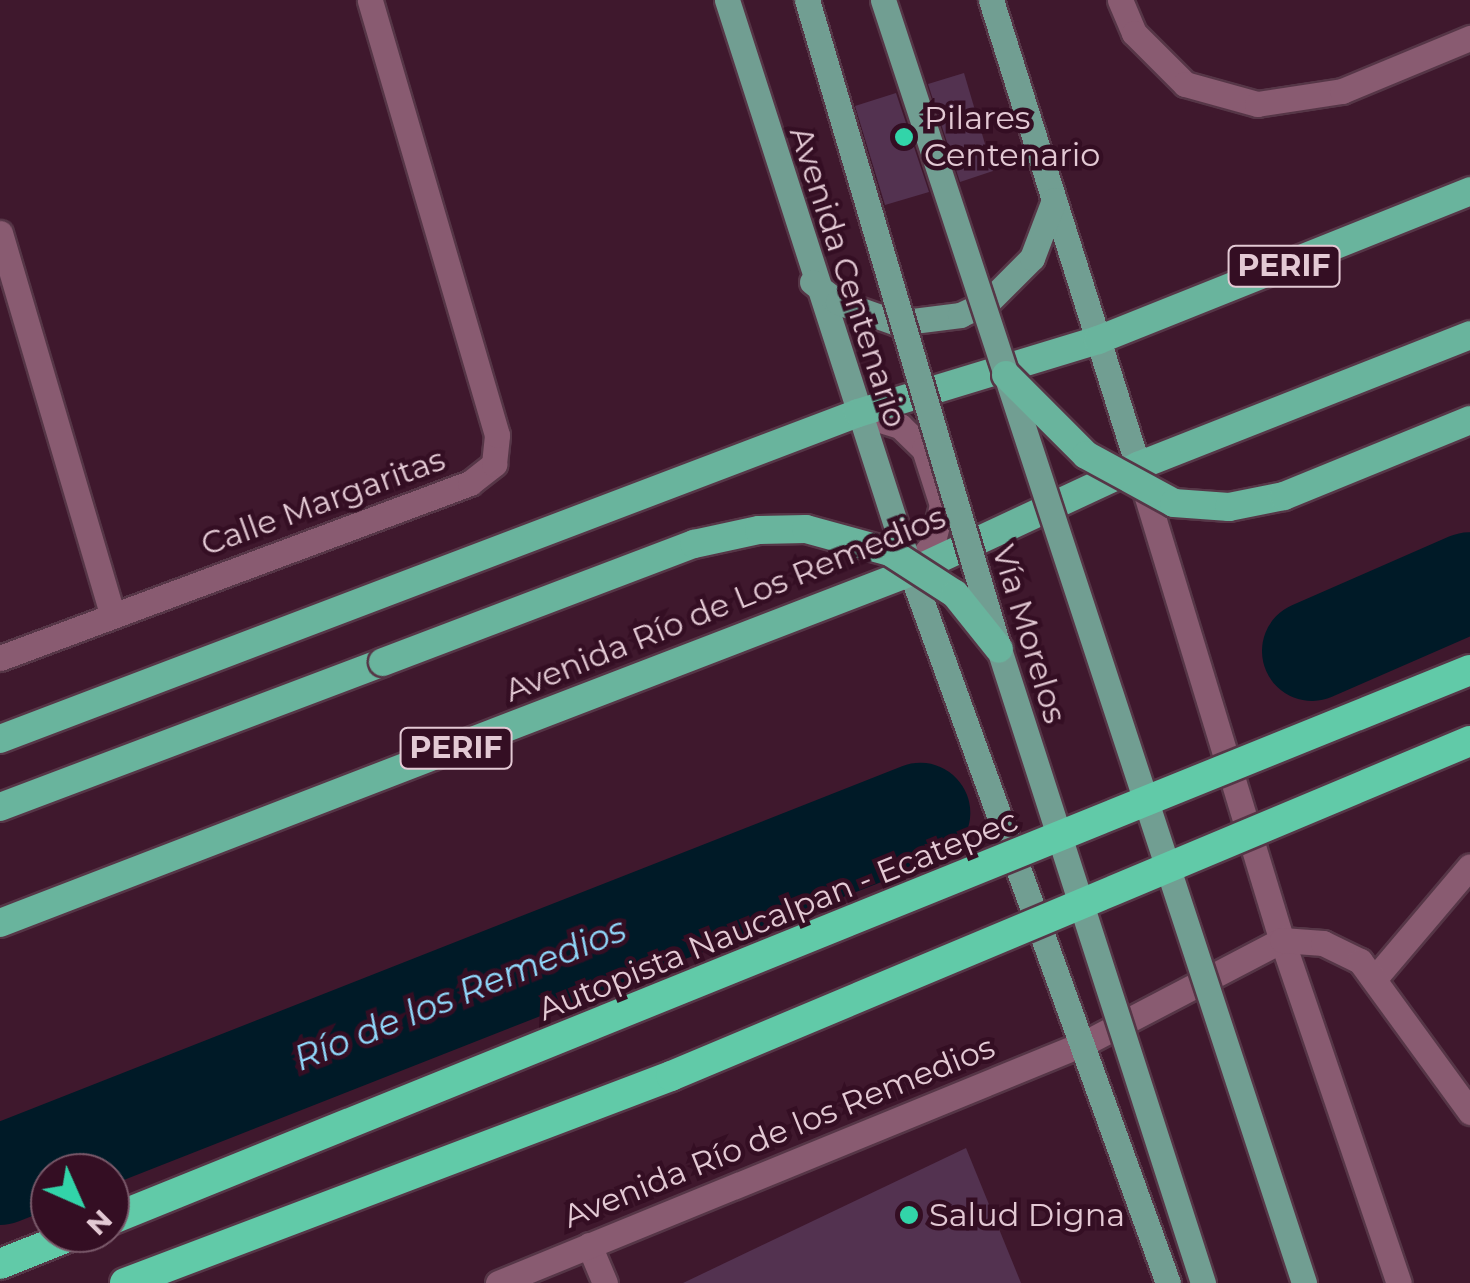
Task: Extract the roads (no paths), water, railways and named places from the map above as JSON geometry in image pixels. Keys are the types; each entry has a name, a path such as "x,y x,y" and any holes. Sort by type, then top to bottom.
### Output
{"highway":[{"name":"PERIF","path":"0,740 858,413 1098,340 1470,192"},
{"name":"Avenida Río de Los Remedios","path":"0,924 911,572 1138,466 1470,335"},
{"path":"1006,375 1086,456 1174,503 1230,507 1284,496 1470,420"},
{"path":"0,807 694,544 759,530 806,529 890,552 955,594 999,649"},
{"name":"Autopista Naucalpan - Ecatepec","path":"130,1212 1470,670"},
{"path":"125,1283 671,1076 1470,741"},
{"path":"0,1264 30,1252"}],"main road":[{"name":"Avenida Centenario","path":"727,0 812,282 911,572"},
{"name":"Vía Morelos","path":"808,0 999,649 1203,1283"},
{"path":"883,0 1006,375"},
{"path":"991,0 1138,466"},
{"path":"812,282 866,316 897,322 960,316 988,302 1032,258 1054,200"},
{"name":"Vía Morelos","path":"1006,375 1304,1283"},
{"name":"Avenida Río de los Remedios","path":"911,572 1086,1042 1168,1283"}],"street":[{"name":"Calle Margaritas","path":"0,658 470,483 494,464 497,435 370,0"},
{"path":"1120,0 1134,34 1185,84 1274,102 1342,91 1470,38"},
{"path":"0,232 112,614"},
{"path":"858,413 900,426 924,448 942,505 932,545 911,572"},
{"path":"1138,466 1282,940 1399,1283"},
{"path":"1376,977 1470,866"},
{"path":"1086,1042 1282,940 1342,951 1376,977 1470,1112"},
{"name":"Avenida Río de los Remedios","path":"498,1283 1086,1042"},
{"path":"589,1245 606,1283"}],"waterway":[{"name":"Río de los Remedios","path":"1312,651 1470,582"},
{"name":"Río de los Remedios","path":"0,1175 920,813"}],"place":[{"name":"Pilares Centenario","path":"904,137"},
{"name":"Salud Digna","path":"909,1215"}]}
